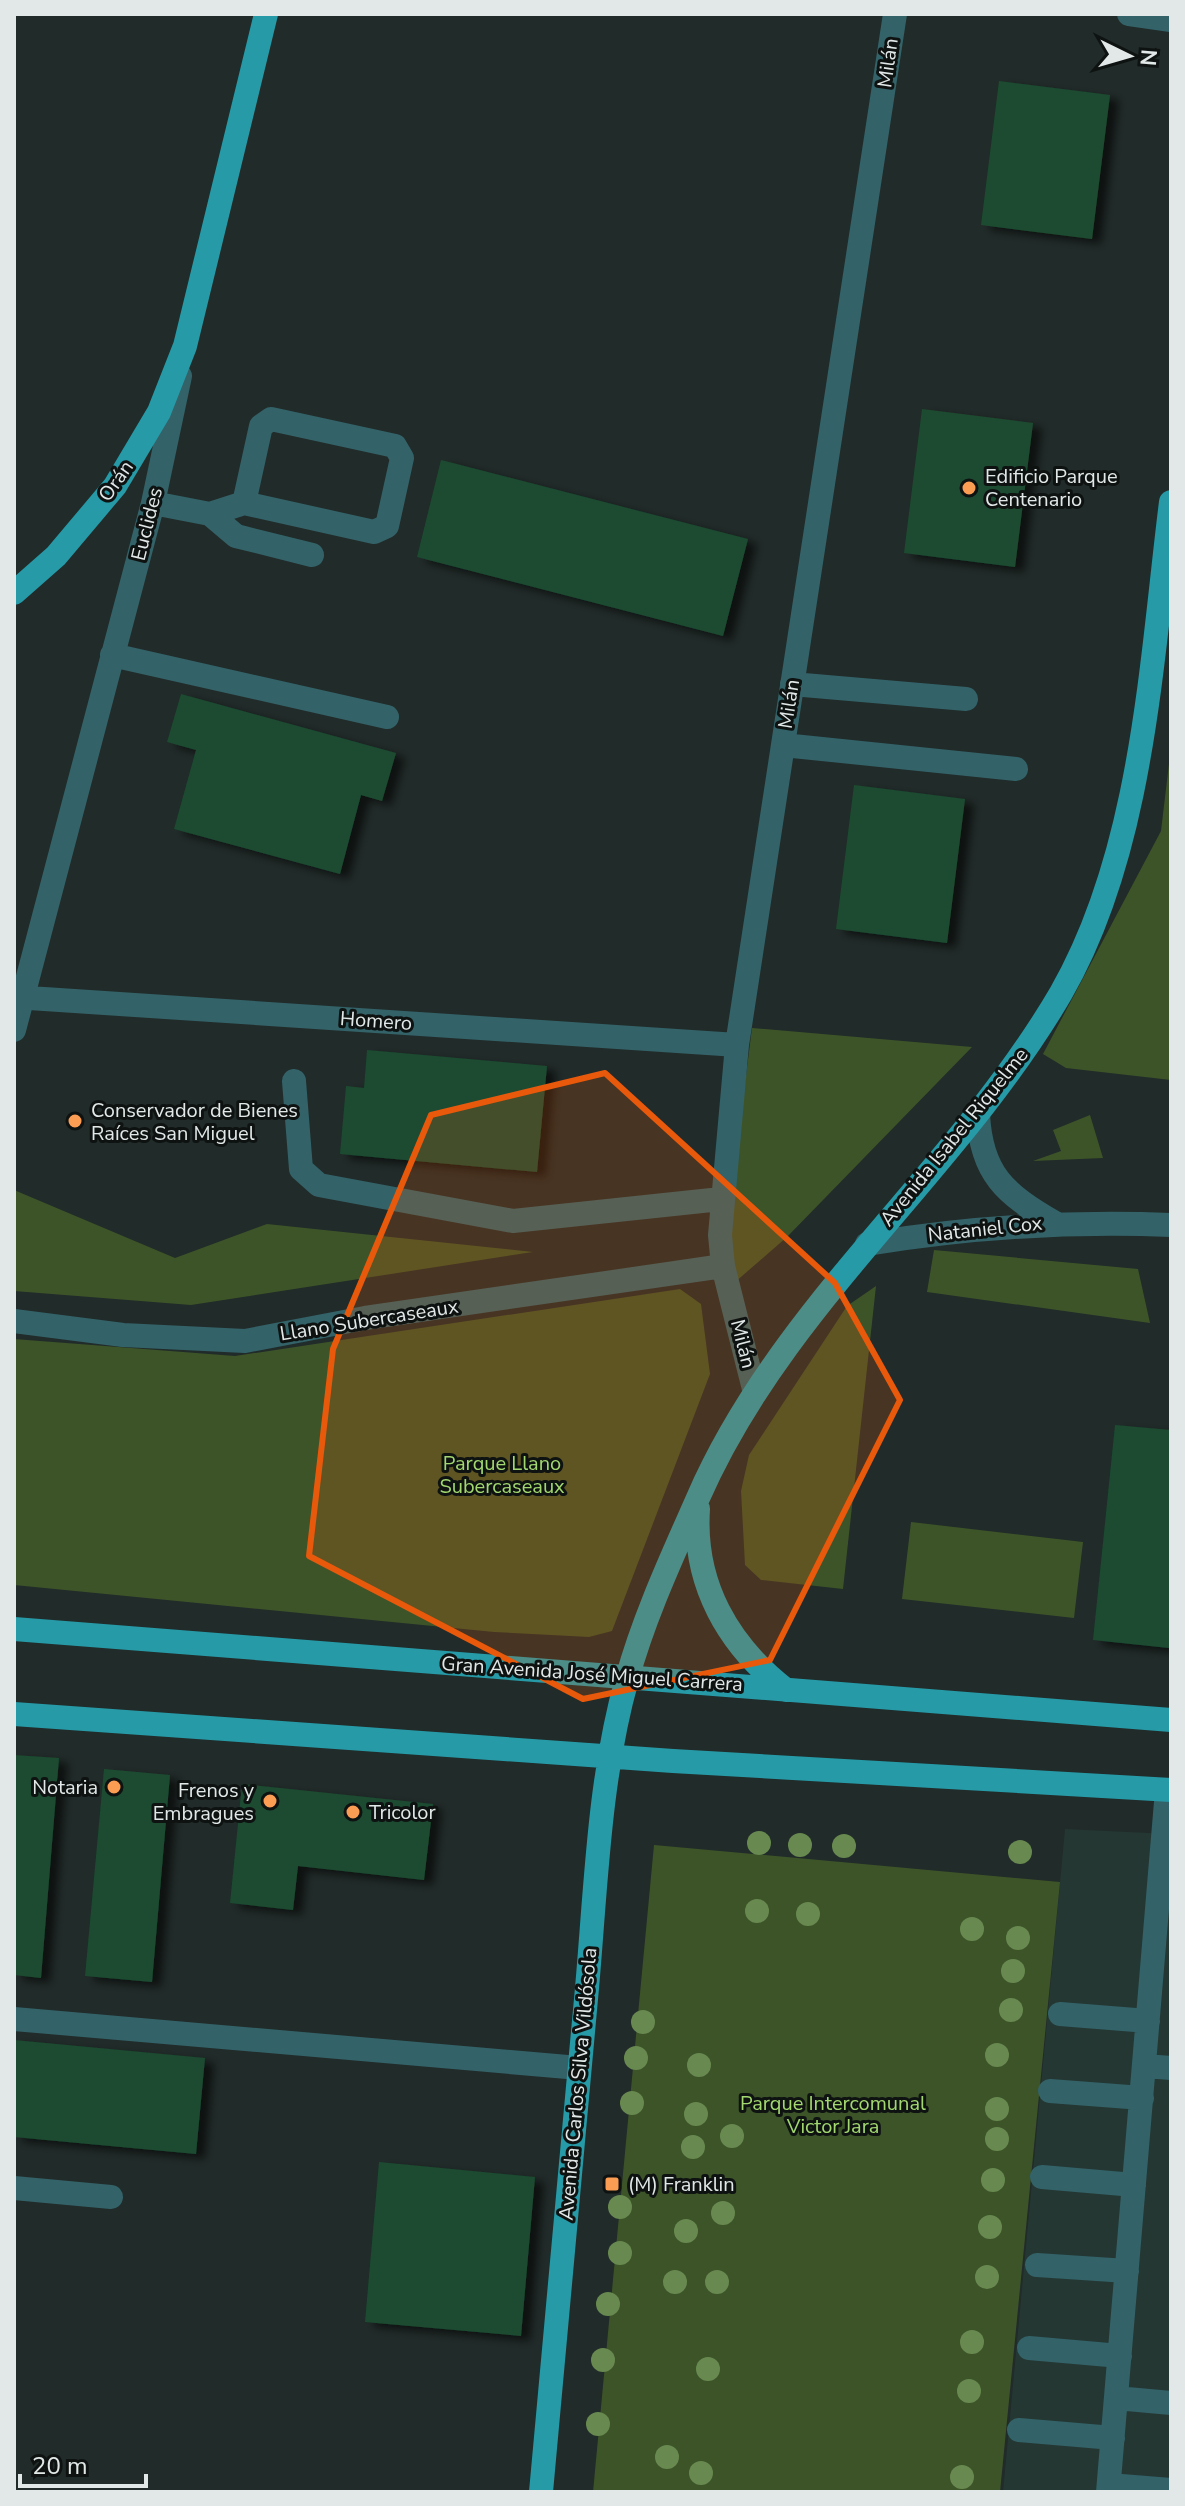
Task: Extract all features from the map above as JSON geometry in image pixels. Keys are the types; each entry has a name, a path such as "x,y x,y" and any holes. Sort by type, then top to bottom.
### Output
{"main road":[{"name":"Euclides","path":"185,346 266,14"},
{"name":"Orán","path":"14,593 56,556 115,486 159,412 185,346"},
{"name":"Avenida Isabel Riquelme","path":"627,1677 699,1495 755,1393 867,1244 978,1114 1063,988 1105,889 1143,728 1171,502"},
{"path":"699,1495 699,1555 717,1611 739,1646 761,1670 786,1690"},
{"name":"Gran Avenida José Miguel Carrera","path":"14,1629 1171,1720"},
{"name":"Avenida Carlos Silva Vildósola","path":"541,2492 611,1756 627,1677"},
{"path":"14,1714 611,1756 1169,1790"}],"street":[{"name":"Milán","path":"755,1393 723,1266 721,1199 737,1045 895,14"},
{"path":"1129,14 1171,20"},
{"name":"Euclides","path":"14,1030 18,997 153,503 185,346"},
{"path":"153,503 210,514 244,503 374,532 387,526 402,458 395,446 271,419 261,426 244,503"},
{"path":"210,514 236,536 312,555"},
{"path":"112,655 387,717"},
{"path":"792,684 966,699"},
{"path":"783,745 1016,769"},
{"name":"Homero","path":"18,997 737,1045"},
{"path":"294,1081 301,1169 319,1185 513,1221 721,1199"},
{"name":"Nataniel Cox","path":"978,1114 979,1138 986,1161 1001,1185 1022,1204 1055,1223"},
{"name":"Nataniel Cox","path":"867,1244 979,1228 1055,1223 1171,1225"},
{"name":"Llano Subercaseaux","path":"14,1321 123,1335 245,1341 365,1318 723,1266"},
{"path":"1169,1790 1161,1981 1148,2021 1108,2489 1171,2490"},
{"path":"1060,2014 1148,2021"},
{"path":"14,2019 579,2068"},
{"path":"1145,2066 1171,2068"},
{"path":"1050,2091 1142,2098"},
{"path":"1042,2177 1134,2185"},
{"path":"14,2188 111,2197"},
{"path":"1037,2265 1127,2271"},
{"path":"1029,2348 1120,2356"},
{"path":"1116,2398 1171,2403"},
{"path":"1019,2430 1113,2438"}],"highlighted area":[{"path":"605,1073 835,1283 900,1400 770,1660 583,1699 309,1556 333,1349 431,1115"}],"shaded area":[{"path":"1065,1829 1171,1834 1171,2492 1003,2492"}],"green space":[{"path":"1171,747 1171,1080 1066,1068 1043,1054 1161,831"},
{"path":"752,1028 972,1047 787,1237 734,1283 726,1235"},
{"path":"1090,1115 1103,1158 1033,1161 1061,1151 1053,1130"},
{"path":"14,1190 175,1258 267,1224 533,1252 191,1305 14,1291"},
{"path":"934,1250 1138,1269 1150,1323 927,1292"},
{"path":"876,1286 843,1589 761,1580 745,1565 741,1491 749,1455 847,1306"},
{"name":"Parque Llano Subercaseaux","path":"680,1289 701,1304 710,1374 612,1631 589,1637 494,1632 14,1585 14,1339 235,1356"},
{"path":"911,1522 1083,1542 1074,1618 902,1599"},
{"name":"Parque Intercomunal Victor Jara","path":"654,1845 1060,1882 1000,2492 593,2492"}],"building":[{"path":"999,81 1110,95 1092,239 981,225"},
{"name":"Edificio Parque Centenario","path":"922,409 1033,423 1015,567 904,553"},
{"path":"441,460 748,539 723,636 417,557"},
{"path":"181,694 396,753 382,801 361,795 340,874 174,829 196,750 167,742"},
{"path":"854,785 965,799 947,943 836,929"},
{"path":"367,1050 547,1066 537,1172 340,1154 346,1086 364,1088"},
{"path":"1115,1425 1171,1430 1169,1648 1093,1640"},
{"path":"14,1755 59,1758 41,1978 14,1975"},
{"path":"104,1769 170,1775 152,1982 85,1976"},
{"path":"242,1784 433,1804 424,1880 298,1866 293,1910 230,1903"},
{"path":"14,2040 205,2058 196,2154 14,2137"},
{"path":"379,2162 535,2177 521,2336 365,2322"}],"place":[{"name":"Edificio Parque Centenario","path":"969,488"},
{"name":"Conservador de Bienes Raíces San Miguel","path":"75,1121"},
{"name":"Notaria","path":"114,1787"},
{"name":"Frenos y Embragues","path":"270,1801"},
{"name":"Tricolor","path":"353,1812"},
{"name":"(M) Franklin","path":"612,2184"}]}
